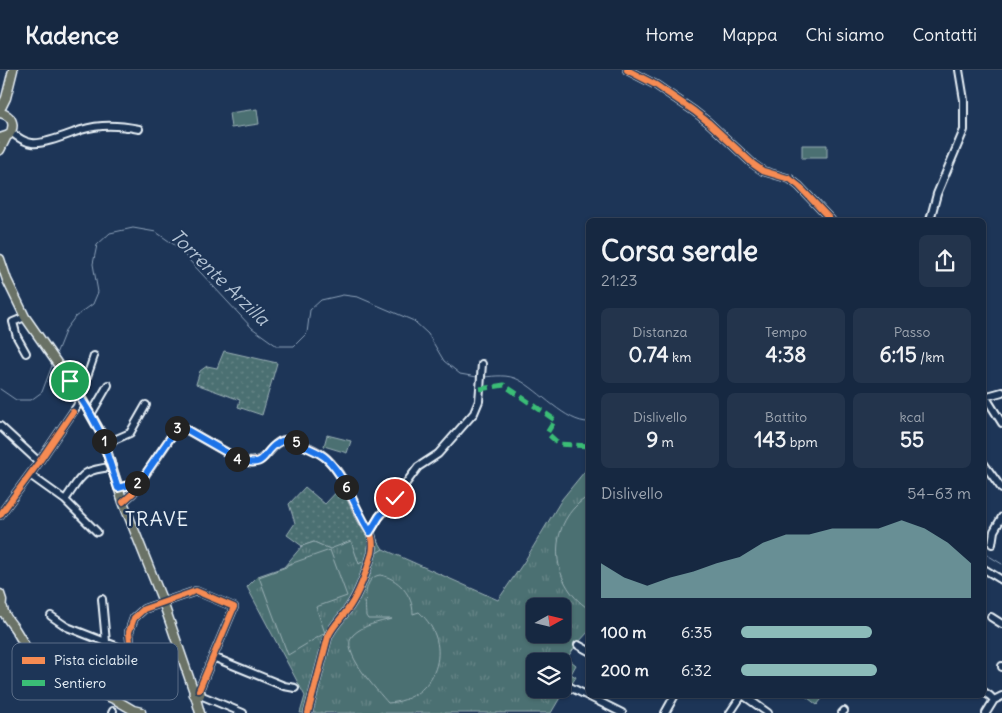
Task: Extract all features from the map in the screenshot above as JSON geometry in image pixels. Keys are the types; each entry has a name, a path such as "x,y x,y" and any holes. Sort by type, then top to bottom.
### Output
{"main road":[{"path":"9,116 0,112 6,98 12,70"},
{"path":"0,150 13,124 9,116 6,98"},
{"path":"0,260 7,280 25,316 80,396 105,444 122,502 163,602 196,692 199,709"},
{"path":"0,594 1,611 22,643"},
{"path":"0,619 11,624"},
{"path":"116,700 129,704 142,713"}],"street":[{"path":"627,70 656,85 694,111 752,164 763,171 790,180 799,186 829,218"},
{"path":"931,218 937,194 964,130 964,100 959,70"},
{"path":"6,136 34,144 83,129 104,125 139,129"},
{"path":"25,316 13,322 21,345 26,353"},
{"path":"0,515 40,462 77,406 94,356"},
{"path":"370,532 379,517 418,467 438,454 470,419 479,401 482,364"},
{"path":"90,413 108,385"},
{"path":"986,396 1002,392"},
{"path":"986,398 1002,423"},
{"path":"105,444 130,433 146,405"},
{"path":"0,426 40,462"},
{"path":"122,502 130,496 177,428 182,427 240,460 249,463 262,460 278,442 292,440 326,458 343,480 362,521 370,532 373,545 369,561 352,604 328,637 308,713"},
{"path":"65,500 88,471 112,467"},
{"path":"986,467 1002,489"},
{"path":"30,475 65,500 97,532"},
{"path":"118,488 140,482"},
{"path":"992,544 994,531 1002,518"},
{"path":"986,570 1002,580"},
{"path":"130,643 129,632 134,618 144,609 163,602 196,591 234,607 196,692 243,713"},
{"path":"51,616 67,627 106,642 102,599"},
{"path":"991,617 1002,624"},
{"path":"578,645 586,649"},
{"path":"213,657 284,686 294,688"},
{"path":"571,688 586,695"},
{"path":"986,693 994,700"},
{"path":"986,713 994,700 1002,696"},
{"path":"592,698 622,713"},
{"path":"666,713 672,698"},
{"path":"730,713 741,698"},
{"path":"747,698 768,713"}],"green space":[{"path":"257,109 259,124 231,128 229,113"},
{"path":"802,145 827,145 827,158 802,158"},
{"path":"224,351 277,363 262,415 238,407 240,400 196,384 200,371 207,366 217,368"},
{"path":"327,435 351,441 347,453 324,446"},
{"path":"586,470 586,634 571,653 526,653 526,698 560,698 551,713 300,713 305,696 247,587 258,576 284,567 302,546 314,542 330,549 351,541 359,564 383,549 498,600 524,562 562,499"},
{"path":"343,485 383,549 359,564 314,542 302,546 287,535 295,523 289,504 305,487 325,504"},
{"path":"586,498 586,607 575,598 566,584 560,568 558,552 559,536 565,521 575,507"},
{"path":"330,550 347,596 316,607 325,633 288,655 259,577"},
{"path":"380,575 393,580 403,588 410,600 413,614 419,612 430,625 437,640 438,655 435,669 429,682 405,700 388,703 361,670 351,650 350,642 353,635 361,629 371,624 392,619 368,619 366,616 366,591 368,585 370,580"},
{"path":"571,661 576,665 571,674"},
{"path":"571,674 576,677 571,685"},
{"path":"808,698 823,698 817,705"}],"waterway":[{"name":"Torrente Arzilla","path":"56,354 66,329 75,317 93,304 98,292 93,264 97,245 110,233 133,228 156,232 176,246 252,328 277,346 294,346 307,333 310,310 321,300 343,295 358,297 414,321 428,334 444,361 460,374 477,377"},
{"name":"Torrente Arzilla","path":"0,389 16,400 31,400 42,392 53,363"},
{"name":"Torrente Arzilla","path":"484,377 501,376 515,378 562,412 580,421 586,422"},
{"name":"Torrente Arzilla","path":"986,554 1002,564"}],"marked path":[{"path":"480,389 504,385 555,420 547,433 559,444 586,446"}],"cycle path":[{"path":"627,70 656,85 694,111 763,171 790,179 829,218"},
{"path":"0,515 73,412"},
{"path":"123,502 133,493 177,428 182,427 240,460 250,462 258,460 284,440 310,448 323,455 333,465 371,533 373,549 357,594 328,637 308,713"},
{"path":"130,643 129,632 134,618 144,609 196,591 234,607 199,690"}],"district":[{"name":"TRAVE","path":"157,518"}],"route":[{"path":"70,381 100,432 118,488 140,482 177,428 182,427 240,460 249,463 262,460 278,442 285,440 292,440 317,452 326,458 343,480 362,521 370,532 379,517 395,498"}]}
